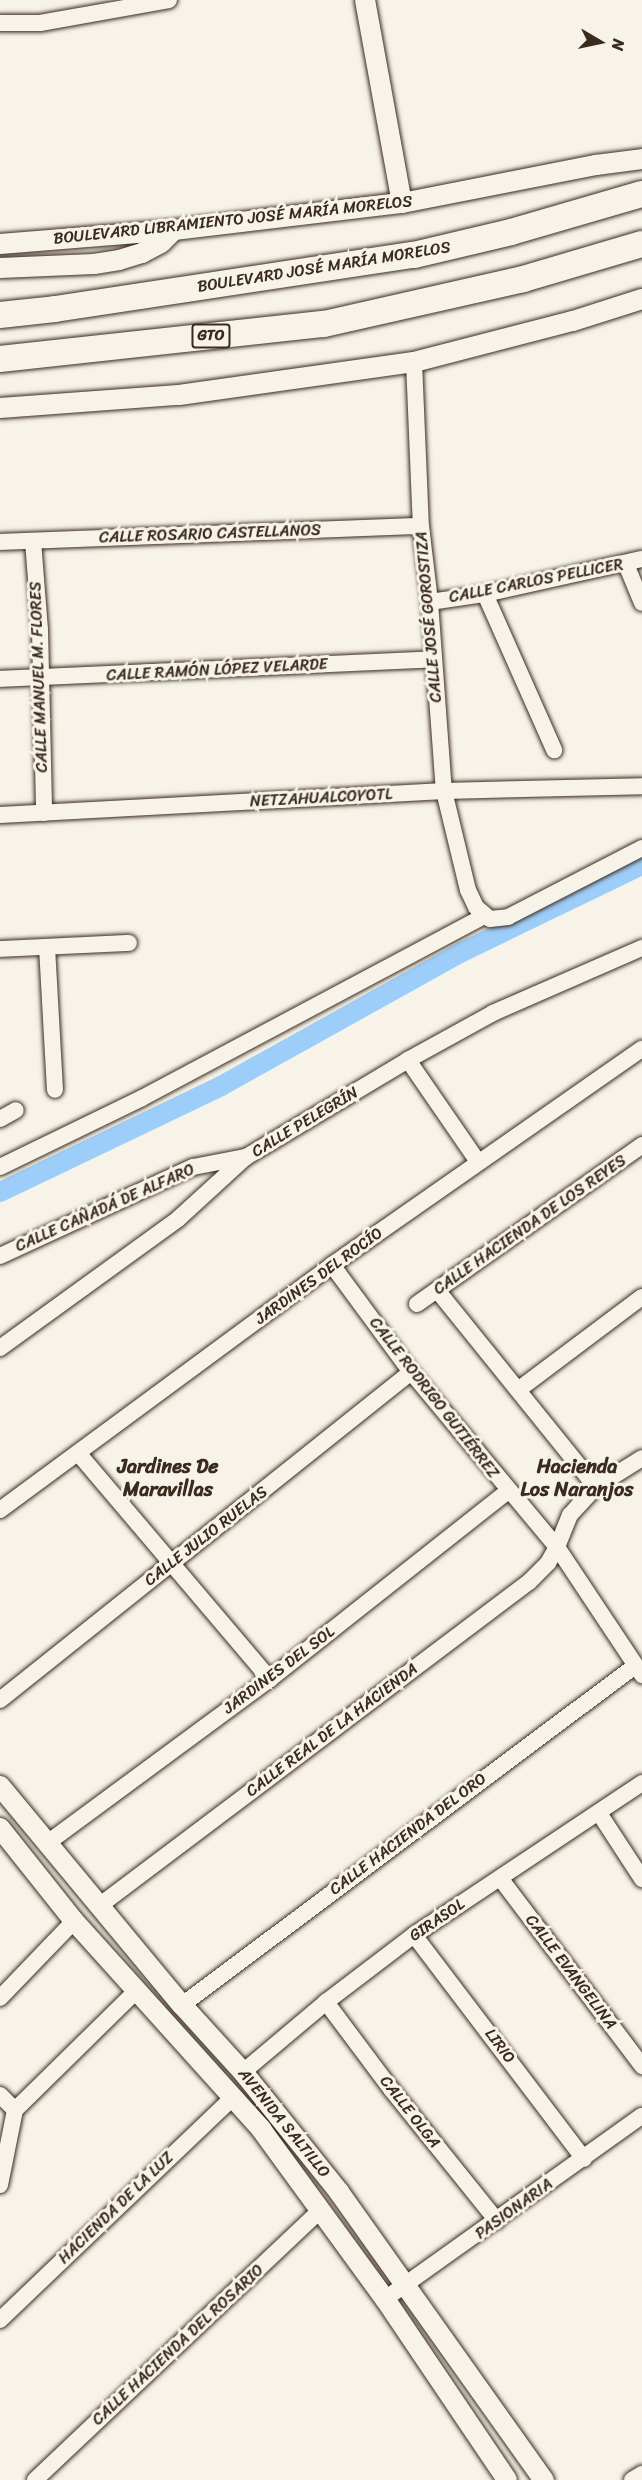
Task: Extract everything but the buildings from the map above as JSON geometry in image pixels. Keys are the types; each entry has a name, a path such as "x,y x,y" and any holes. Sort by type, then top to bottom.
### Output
{"main road":[{"name":"BOULEVARD JOSÉ MARÍA MORELOS","path":"0,315 67,308 414,255 511,232 642,194"},
{"name":"GTO","path":"0,359 324,324 523,279 642,244"}],"street":[{"path":"0,23 40,22 169,0"},
{"path":"365,0 402,202"},
{"name":"BOULEVARD LIBRAMIENTO JOSÉ MARÍA MORELOS","path":"0,244 174,230 402,202 596,165 642,159"},
{"path":"0,268 94,264 119,260 142,253 160,243 174,230"},
{"path":"0,408 178,395 414,362 573,321 642,298"},
{"name":"CALLE JOSÉ GOROSTIZA","path":"414,362 421,526 430,602 444,791 468,890 476,907 484,916"},
{"name":"CALLE ROSARIO CASTELLANOS","path":"0,542 421,526"},
{"name":"CALLE MANUEL M. FLORES","path":"33,541 40,630 44,813"},
{"path":"634,561 642,603"},
{"name":"CALLE CARLOS PELLICER","path":"430,602 485,594 634,561"},
{"path":"485,594 554,750"},
{"name":"CALLE RAMÓN LÓPEZ VELARDE","path":"0,679 433,659"},
{"name":"NETZAHUALCOYOTL","path":"0,815 444,791 642,786"},
{"path":"0,1167 142,1098 484,916 501,919 508,917 642,848"},
{"path":"0,950 129,943"},
{"path":"47,947 55,1090"},
{"name":"CALLE PELEGRÍN","path":"0,1348 178,1219 246,1157 408,1060 493,1013 642,948"},
{"name":"JARDINES DEL ROCÍO","path":"0,1510 332,1265 478,1162 549,1116 642,1049"},
{"path":"408,1060 478,1162"},
{"path":"0,1119 16,1110"},
{"name":"CALLE HACIENDA DE LOS REYES","path":"417,1304 642,1145"},
{"name":"CALLE CAÑADÁ DE ALFARO","path":"0,1256 193,1167 246,1157"},
{"name":"CALLE RODRIGO GUTIÉRREZ","path":"332,1265 411,1372 557,1547 639,1670"},
{"path":"437,1290 596,1486"},
{"path":"518,1390 642,1298"},
{"name":"CALLE JULIO RUELAS","path":"0,1700 411,1372"},
{"path":"78,1453 270,1679"},
{"name":"CALLE REAL DE LA HACIENDA","path":"99,1906 529,1582 548,1563 570,1515 596,1486 641,1460"},
{"name":"JARDINES DEL SOL","path":"46,1844 270,1679 508,1491"},
{"name":"CALLE HACIENDA DEL ORO","path":"182,2005 639,1670"},
{"name":"GIRASOL","path":"243,2072 326,2002 414,1935 642,1783"},
{"name":"AVENIDA SALTILLO","path":"0,1786 182,2005 243,2072 339,2192 543,2480"},
{"path":"599,1813 642,1879"},
{"name":"AVENIDA SALTILLO","path":"0,1828 74,1921 261,2130 385,2299 507,2480"},
{"name":"CALLE EVANGELINA","path":"500,1878 642,2066"},
{"path":"0,1998 74,1921"},
{"name":"LIRIO","path":"414,1935 584,2159"},
{"path":"0,2185 15,2110 136,1991"},
{"name":"CALLE OLGA","path":"326,2002 391,2089 497,2221"},
{"path":"0,2095 15,2110"},
{"name":"HACIENDA DE LA LUZ","path":"0,2320 232,2097"},
{"name":"PASIONARIA","path":"385,2299 642,2116"},
{"name":"CALLE HACIENDA DEL ROSARIO","path":"35,2480 321,2210"},
{"path":"632,2480 642,2474"}],"waterway":[{"path":"0,1192 221,1086 462,952 642,865"}],"district":[{"name":"Jardines De Maravillas","path":"168,1478"},
{"name":"Hacienda Los Naranjos","path":"577,1478"}]}
